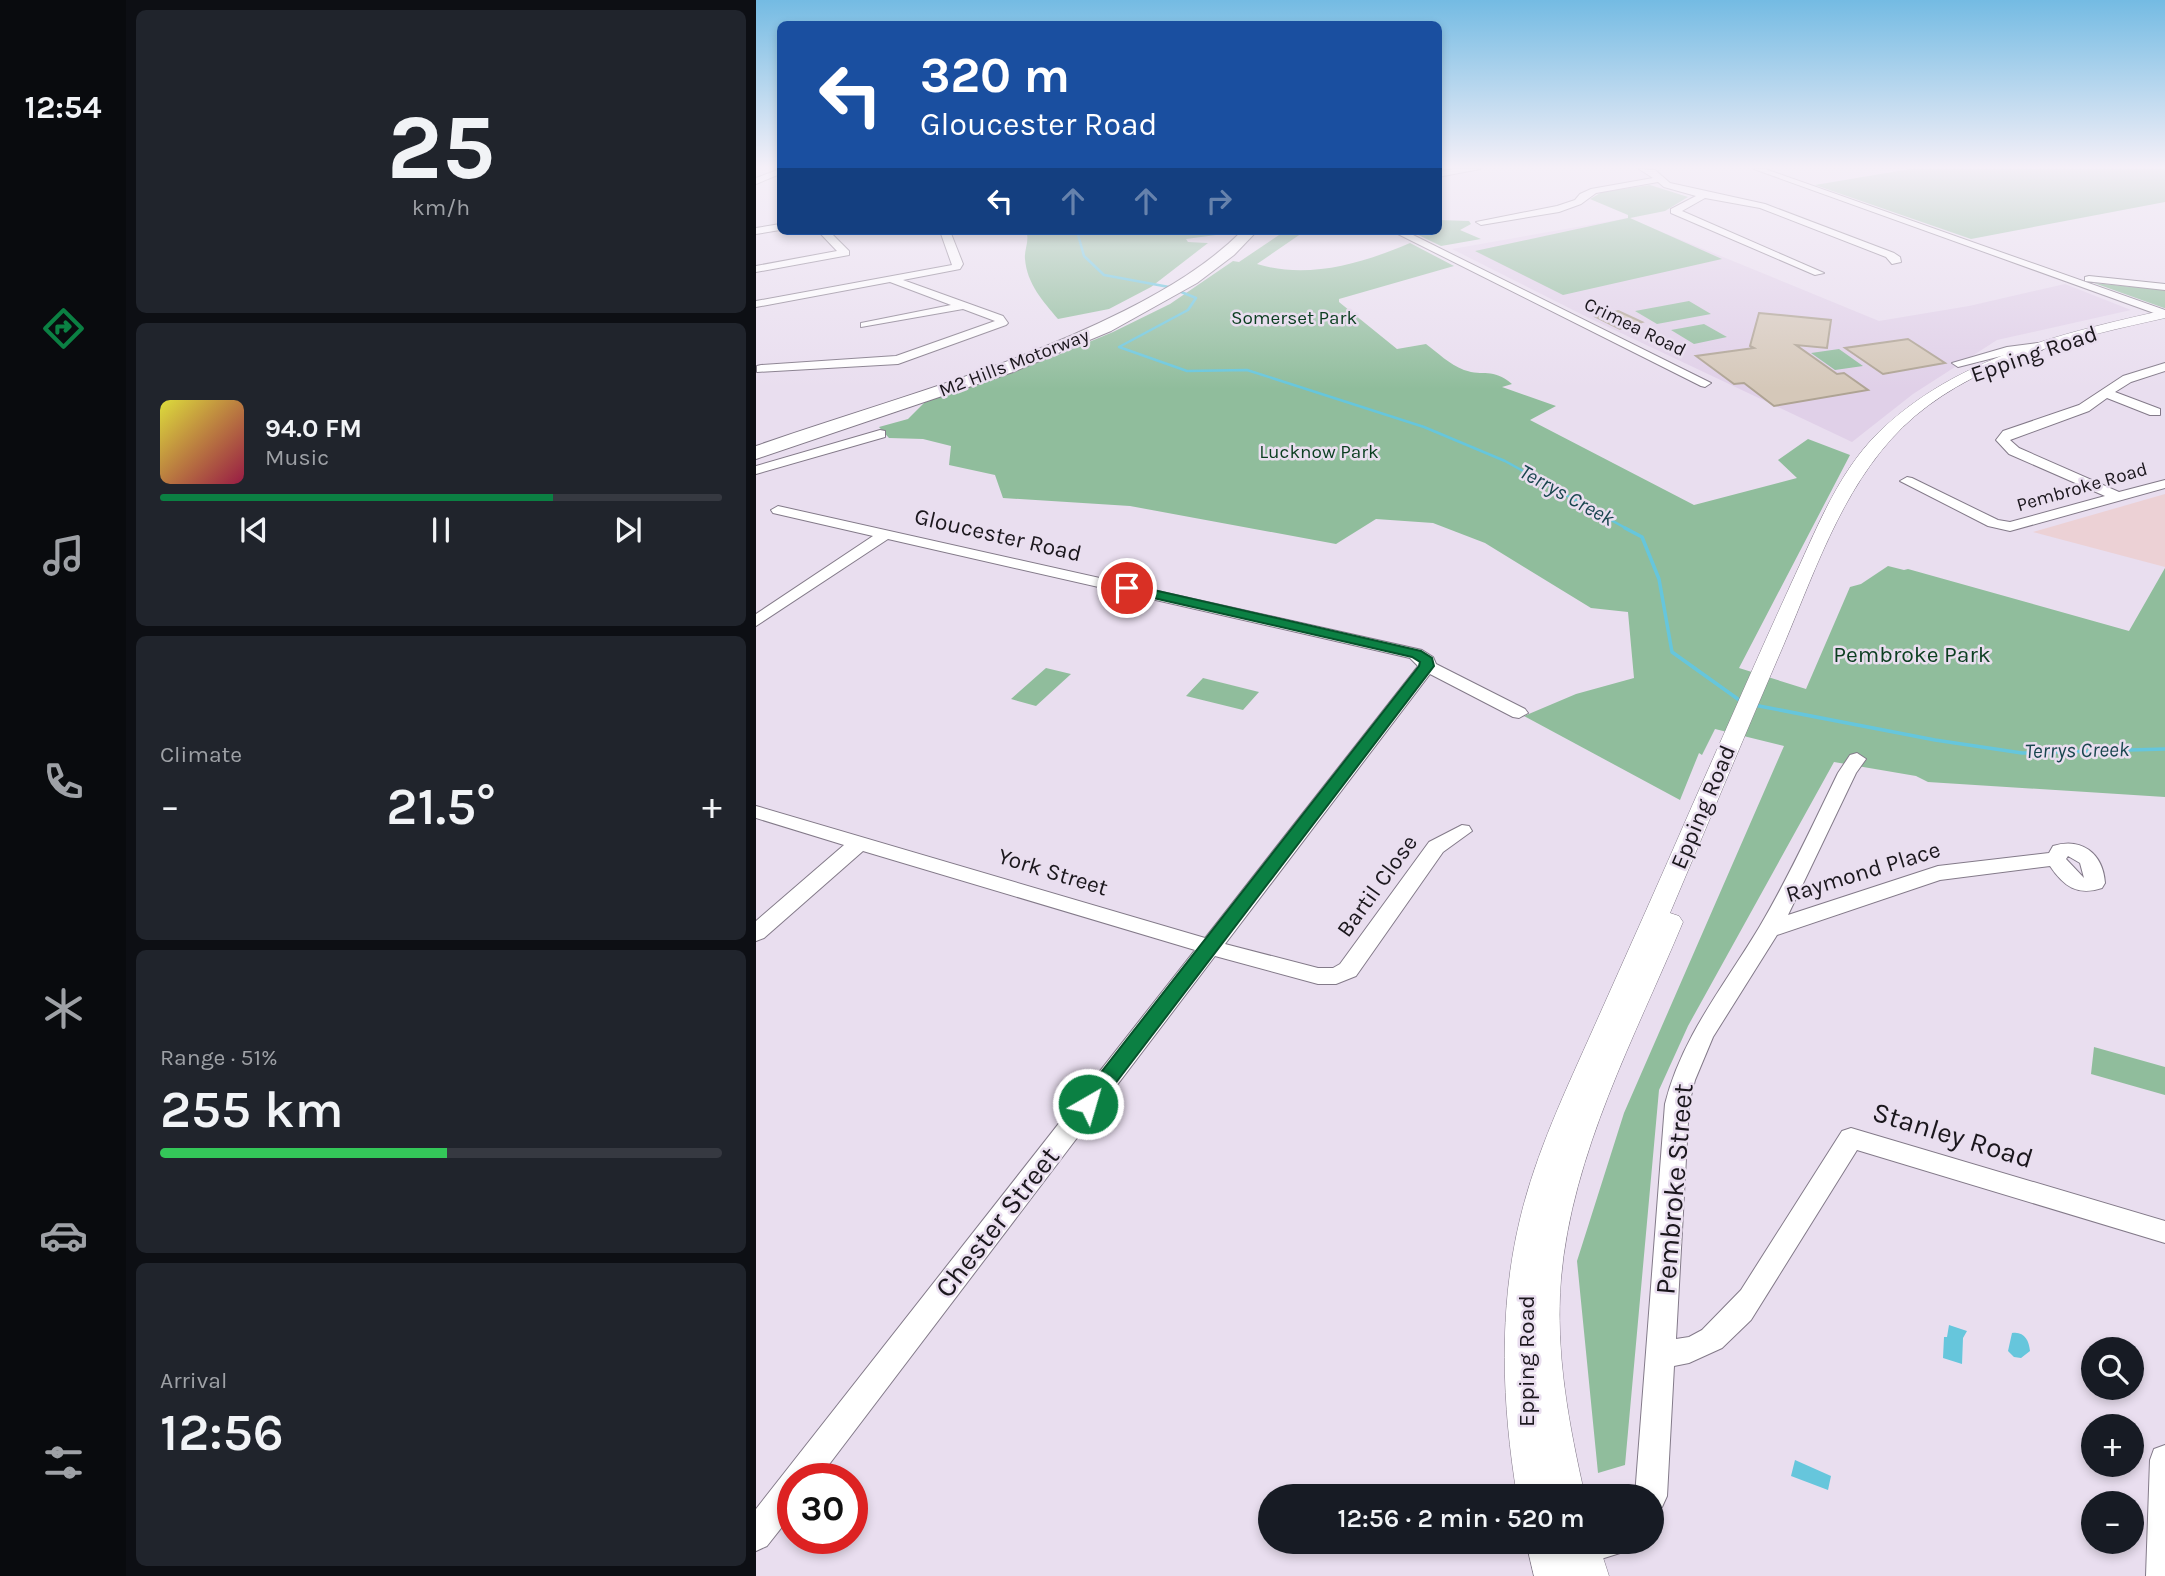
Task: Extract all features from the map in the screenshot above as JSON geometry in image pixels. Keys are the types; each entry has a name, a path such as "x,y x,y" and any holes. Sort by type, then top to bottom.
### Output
{"highway":[{"name":"M2 Hills Motorway","path":"756,453 984,376 1084,332 1172,292 1224,243"},
{"name":"M2 Hills Motorway","path":"1200,267 1234,243"},
{"name":"M2 Hills Motorway","path":"756,442 972,372 1084,332"}],"main road":[{"name":"Epping Road","path":"1565,1484 1548,1396 1542,1333 1548,1258 1562,1188 1594,1098 1767,673 1847,489 1881,439 1914,409 1951,384 2038,347 2165,314"},
{"name":"Epping Road","path":"1767,673 1842,529 1878,467 1911,428 1960,393 2020,363 2065,348 2165,325"},
{"name":"Epping Road","path":"1534,1484 1522,1391 1521,1339 1527,1271 1536,1216 1552,1160 1587,1073 1739,742"},
{"path":"1548,1554 1553,1576"}],"street":[{"path":"756,269 845,253 835,243"},
{"path":"756,304 956,267 958,264 950,243"},
{"name":"Crimea Road","path":"1420,243 1705,383"},
{"path":"1748,243 1819,273"},
{"path":"1857,243 1890,255 1896,262"},
{"path":"1966,243 2165,314"},
{"path":"2060,276 2165,287"},
{"path":"761,369 898,360 1002,323 999,318 893,280"},
{"path":"865,325 962,306"},
{"path":"1958,363 1983,358 2012,347 2038,347"},
{"path":"2118,497 2014,451 2003,440 2008,434 2084,408 2127,379 2165,367"},
{"path":"2108,394 2155,412"},
{"path":"756,470 880,434"},
{"path":"1907,481 1993,523 2010,527"},
{"name":"Pembroke Road","path":"2010,527 2165,484"},
{"name":"Gloucester Road","path":"778,510 1416,654 1427,661 1427,666 1520,713"},
{"path":"756,621 887,533"},
{"name":"Chester Street","path":"811,1463 1427,666"},
{"name":"Pembroke Street","path":"1652,1484 1677,1104 1681,1079 1691,1055 1769,929 1847,773 1857,759"},
{"name":"York Street","path":"756,813 1209,947 1318,976 1336,976"},
{"name":"Bartil Close","path":"1336,976 1348,970 1436,847 1462,831"},
{"path":"756,933 859,843"},
{"name":"Raymond Place","path":"1769,929 1938,873 2056,859"},
{"name":"Stanley Road","path":"1660,1353 1692,1351 1733,1322 1751,1299 1851,1138 2165,1232"},
{"path":"2162,1576 2165,1460"},
{"path":"756,1535 777,1508"}],"shaded area":[{"path":"1489,243 1688,243 1879,321 1969,306 2065,284 2131,310 1997,340 1913,394 1852,442 1587,317 1452,249"},
{"path":"2165,494 2165,567 2033,532"}],"green space":[{"path":"1026,243 1208,243 1151,287 1109,309 1058,319 1037,292 1029,276"},
{"path":"1268,243 1288,243 1257,264 1276,269 1315,270 1354,263 1410,243 1454,266 1339,299 1339,302 1397,349 1426,344 1459,368 1499,376 1512,384 1502,387 1556,406 1530,420 1694,505 1797,478 1778,460 1808,439 1850,455 1739,668 1806,689 1850,587 1861,584 1888,566 1908,569 2129,631 2165,568 2165,797 1928,782 1916,776 1834,762 1688,1026 1659,1090 1625,1465 1598,1473 1577,1261 1624,1113 1784,746 1715,729 1702,755 1699,753 1680,800 1524,716 1576,694 1634,678 1628,612 1591,608 1485,543 1433,523 1376,519 1336,544 1130,506 1003,498 995,475 949,465 951,446 923,439 889,438 879,427 908,419 925,402 1053,357 1113,332 1170,304 1233,261 1239,262"},
{"path":"1434,243 1461,243 1441,246"},
{"path":"1514,243 1685,243 1722,259 1563,295 1475,251"},
{"path":"2094,283 2165,290 2165,308 2164,308"},
{"path":"1689,301 1711,314 1657,324 1635,311"},
{"path":"1704,324 1727,337 1694,344 1671,330"},
{"path":"1839,349 1863,366 1835,370 1811,353"},
{"path":"1046,668 1071,674 1036,706 1011,699"},
{"path":"1203,678 1259,692 1243,710 1186,696"},
{"path":"2094,1047 2165,1067 2165,1095 2091,1074"}],"water":[{"path":"1949,1325 1967,1331 1963,1338 1962,1364 1943,1358 1944,1337 1947,1337"},
{"path":"2012,1333 2023,1335 2028,1343 2030,1351 2021,1358 2014,1357 2008,1351"},
{"path":"1795,1460 1831,1476 1828,1490 1791,1476"}],"building":[{"path":"1618,311 1642,322 1620,329 1596,317"},
{"path":"1759,313 1831,320 1827,348 1796,345 1837,374 1844,373 1868,390 1774,406 1744,383 1734,384 1696,356 1754,348 1750,346"},
{"path":"1908,339 1945,363 1883,374 1845,348"}],"waterway":[{"name":"Terrys Creek","path":"1080,243 1084,256 1104,275 1169,287 1196,298 1188,310 1119,347 1187,371 1247,370 1424,427 1505,461 1629,530"},
{"name":"Terrys Creek","path":"1625,528 1642,537 1659,579 1672,652 1742,702"},
{"name":"Terrys Creek","path":"1754,705 1935,740 2022,753 2165,749"}],"route":[{"path":"1088,1104 1427,666 1427,661 1416,654 1127,588"}],"park label":[{"name":"Somerset Park","path":"1294,318"},
{"name":"Lucknow Park","path":"1319,452"},
{"name":"Pembroke Park","path":"1912,654"}]}
